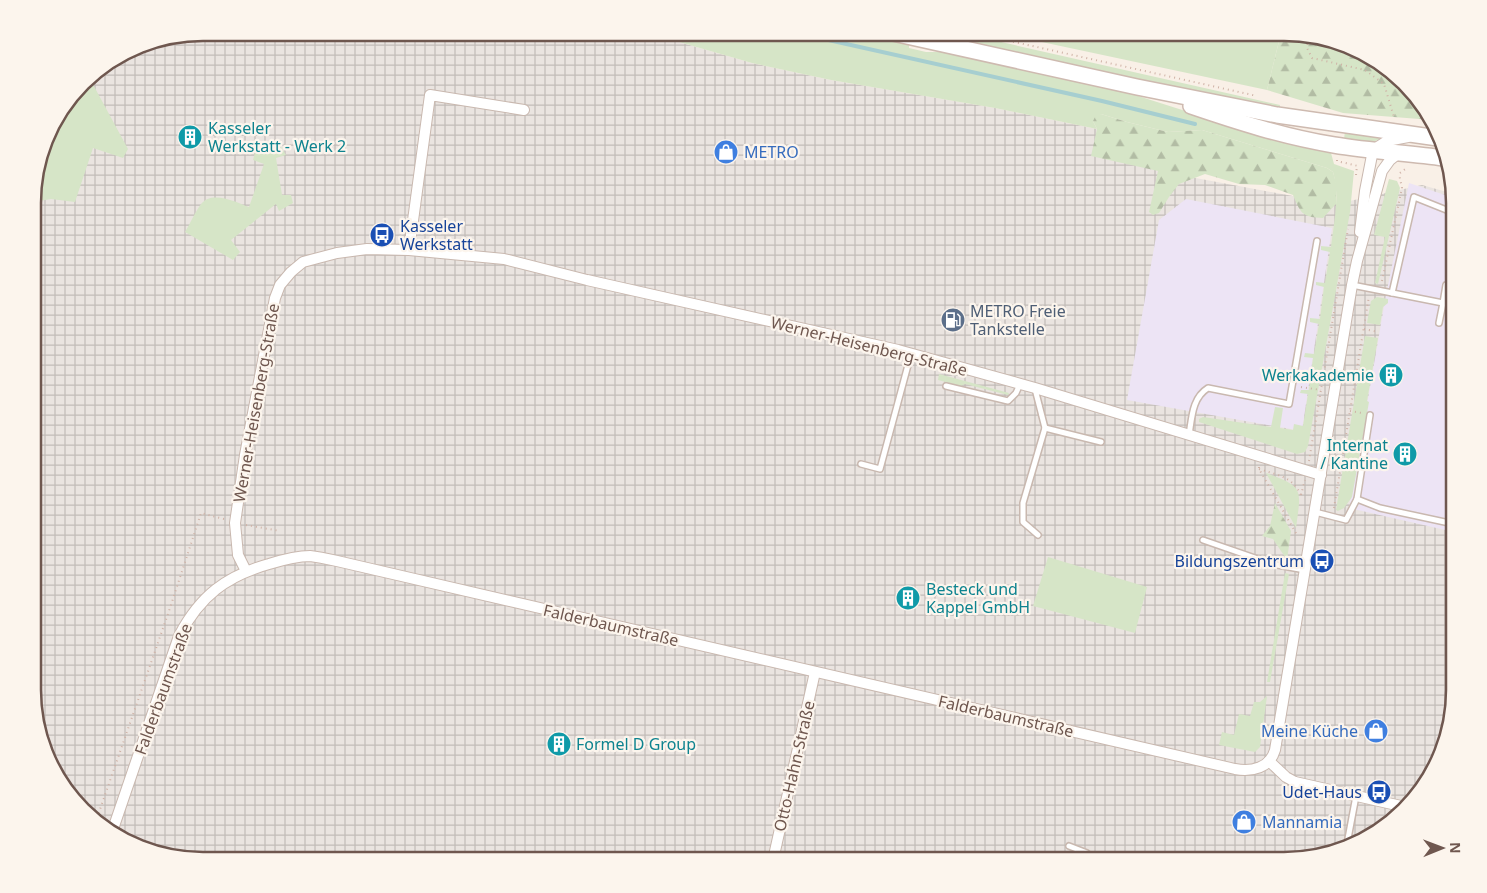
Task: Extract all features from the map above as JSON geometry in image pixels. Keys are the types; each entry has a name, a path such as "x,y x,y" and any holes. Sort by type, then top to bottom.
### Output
{"main road":[{"path":"950,41 1137,87 1277,115 1431,137"},
{"path":"1137,87 1242,124 1284,135 1332,145 1439,157"}],"street":[{"path":"409,250 430,95 524,110"},
{"path":"1357,261 1365,191 1374,150 1387,141 1421,136"},
{"path":"1397,805 1295,782 1286,777 1269,761 1274,750 1357,261 1382,171 1390,160 1400,152"},
{"name":"Werner-Heisenberg-Straße","path":"246,571 238,555 235,523 245,455 275,298 280,285 303,262 337,252 367,249 409,250 504,259 587,280 911,354 1035,388 1321,475"},
{"name":"Falderbaumstraße","path":"115,825 180,636 189,618 212,591 246,571 286,559 310,556 337,560 1235,769 1255,769 1269,761"},
{"name":"Otto-Hahn-Straße","path":"774,851 815,672"}],"lane":[{"path":"1392,293 1414,197 1445,209"},
{"path":"1189,435 1195,402 1200,393 1208,388 1289,404 1317,241"},
{"path":"1352,285 1443,304"},
{"path":"1440,323 1445,291"},
{"path":"861,464 880,469 911,354"},
{"path":"946,386 1008,401 1016,393 1020,384"},
{"path":"1035,388 1045,428 1023,503 1023,522 1038,535"},
{"path":"1315,512 1346,520 1356,499 1370,415"},
{"path":"1045,428 1101,442"},
{"path":"1356,499 1380,508 1445,522"},
{"path":"1203,540 1272,564 1305,570"},
{"path":"1348,838 1356,796"},
{"path":"1069,846 1082,851"}],"path":[{"path":"1014,41 1263,98"},
{"path":"1308,43 1307,48 1312,58 1365,70 1384,84 1396,123"},
{"path":"1356,175 1357,166"},
{"path":"1333,516 1369,295 1380,290 1402,188 1399,174 1409,167"},
{"path":"1315,423 1350,221"},
{"path":"1364,329 1378,332"},
{"path":"1308,388 1321,390"},
{"path":"1350,411 1370,415"},
{"path":"1261,457 1259,469 1297,535"},
{"path":"1342,463 1362,465"},
{"path":"1259,469 1287,478 1294,483 1302,495"}],"shaded area":[{"path":"193,42 678,42 752,63 831,80 995,108 1097,129 1158,171 1336,204 1422,185 1445,193 1445,700 1443,721 1429,761 1412,788 1382,818 1365,830 1346,839 1315,849 1294,851 203,852 161,846 122,830 96,812 81,797 63,771 54,752 47,732 41,690 41,203 43,182 47,161 54,141 63,122 81,96 96,81 113,69 141,54 172,44"},
{"path":"1409,183 1445,195 1445,530 1349,508 1386,295"},
{"path":"1186,199 1332,228 1302,431 1127,400 1159,220"}],"green space":[{"path":"897,41 909,44 909,48 926,52 941,52 1135,95 1283,142 1331,153 1334,164 1354,171 1350,212 1308,446 1305,452 1297,454 1199,422 1199,419 1203,417 1271,427 1275,407 1283,408 1280,428 1293,430 1294,424 1303,426 1308,394 1300,393 1301,390 1309,390 1313,358 1304,357 1305,353 1314,354 1319,324 1310,322 1310,318 1320,319 1324,287 1316,285 1316,282 1325,283 1330,252 1321,250 1321,246 1331,247 1336,209 1336,190 1333,172 1327,168 1202,130 1168,132 1101,114 1093,121 1097,129 995,108 831,80 752,63 678,42"},
{"path":"969,41 998,41 1280,105 1279,110"},
{"path":"1038,41 1279,41 1267,90"},
{"path":"1279,41 1305,43 1326,47 1365,63 1398,89 1422,119 1343,113 1267,90"},
{"path":"93,84 128,149 123,158 93,148 75,202 51,199 41,201 43,182 50,151 63,122 81,96"},
{"path":"1101,114 1168,132 1202,130 1327,168 1333,172 1336,183 1336,204 1323,218 1311,217 1300,210 1293,195 1265,185 1239,184 1205,174 1179,184 1159,213 1153,215 1149,212 1158,171 1091,156 1097,129 1093,121 1096,115"},
{"path":"1345,130 1383,136 1383,138 1370,143 1344,140"},
{"path":"273,144 281,147 286,155 276,158 282,195 291,195 293,203 279,211 276,204 231,240 240,252 233,260 185,232 201,204 211,198 224,198 249,207 264,164 253,160 255,152"},
{"path":"1389,179 1397,181 1400,188 1378,284 1375,283 1385,237 1374,235"},
{"path":"1377,297 1388,299 1388,303 1383,307 1380,325 1367,323 1371,301"},
{"path":"1365,336 1378,338 1367,401 1369,402 1352,497 1344,508 1338,511 1336,510"},
{"path":"939,374 1009,393 1008,395 965,384 961,386 938,380"},
{"path":"1266,473 1288,482 1298,491 1299,505 1296,528"},
{"path":"1275,503 1291,531 1287,560 1273,539 1262,536 1270,526"},
{"path":"1048,557 1147,587 1135,633 1033,606"},
{"path":"1285,573 1289,574 1270,682 1267,682"},
{"path":"1267,696 1260,747 1255,752 1219,745 1222,732 1234,735 1239,714 1250,716 1254,702 1260,702"}],"waterway":[{"path":"835,41 1102,101 1195,124"}],"place":[{"name":"Kasseler Werkstatt - Werk 2","path":"190,137"},
{"name":"METRO","path":"726,152"},
{"name":"Kasseler Werkstatt","path":"382,235"},
{"name":"METRO Freie Tankstelle","path":"953,320"},
{"name":"Werkakademie","path":"1391,375"},
{"name":"Internat / Kantine","path":"1405,454"},
{"name":"Bildungszentrum","path":"1322,561"},
{"name":"Besteck und Kappel GmbH","path":"908,598"},
{"name":"Meine Küche","path":"1376,731"},
{"name":"Formel D Group","path":"559,744"},
{"name":"Udet-Haus","path":"1379,792"},
{"name":"Mannamia","path":"1244,822"}]}
